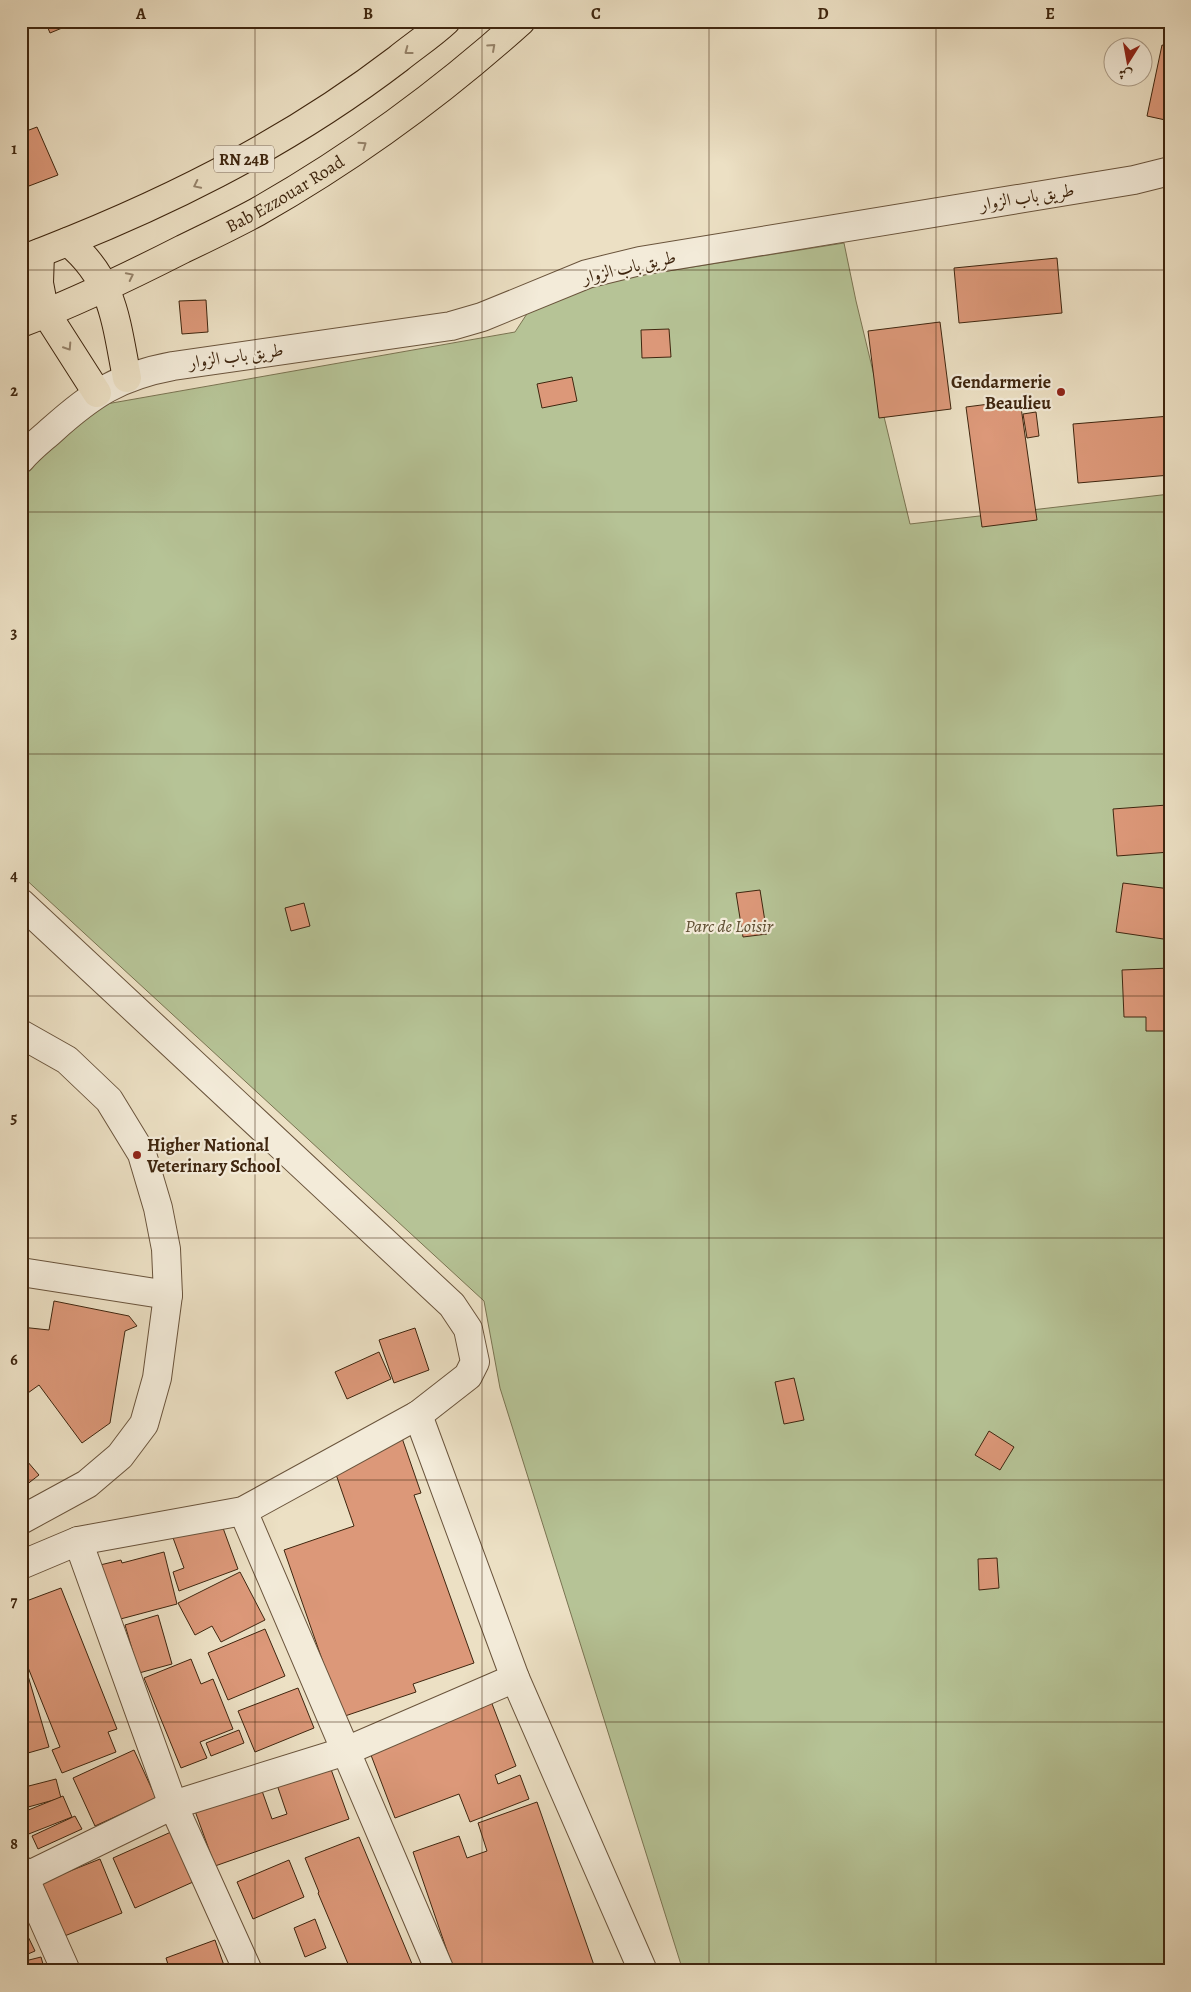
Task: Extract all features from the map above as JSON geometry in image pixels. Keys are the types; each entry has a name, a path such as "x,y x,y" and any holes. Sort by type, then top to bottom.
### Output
{"main road":[{"name":"RN 24B","path":"31,257 133,215 214,176 293,131 368,82 446,21"},
{"name":"Bab Ezzouar Road","path":"21,323 106,288 257,212 335,165 410,113 482,57 520,21"},
{"path":"68,242 91,263 106,288 127,378"},
{"path":"31,257 40,294 47,313 98,393"}],"street":[{"name":"طريق باب الزوار","path":"21,459 79,406 98,393 141,372 451,326 482,317 587,274 640,261 1134,180 1170,172"},
{"path":"21,903 452,1305 468,1328 475,1362 468,1376 418,1415 244,1511 78,1541 21,1565"},
{"path":"21,1034 67,1060 110,1100 142,1154 158,1208 166,1250 168,1295 158,1378 144,1424 120,1456 87,1484 21,1520"},
{"path":"21,1272 168,1295"},
{"path":"418,1415 515,1678 643,1971"},
{"path":"244,1511 440,1971"},
{"path":"78,1541 173,1805 248,1971"},
{"path":"66,1971 22,1876 173,1805 346,1751 515,1678"}],"green space":[{"name":"Parc de Loisir","path":"844,243 856,301 910,524 1170,494 1170,1971 683,1971 500,1388 484,1301 21,875 21,477 95,406 515,332 542,291"}],"building":[{"path":"45,21 79,21 50,33"},
{"path":"1162,45 1170,47 1170,121 1147,116"},
{"path":"37,127 58,175 21,189 21,133"},
{"path":"1057,258 1062,313 959,323 954,268"},
{"path":"206,300 208,332 182,334 179,301"},
{"path":"940,322 951,409 879,418 868,331"},
{"path":"669,329 671,357 642,358 641,330"},
{"path":"572,377 577,401 542,408 537,384"},
{"path":"1020,400 1037,520 982,527 966,407"},
{"path":"1036,412 1039,436 1027,438 1023,414"},
{"path":"1170,416 1170,475 1078,483 1073,424"},
{"path":"1167,805 1170,852 1117,856 1113,809"},
{"path":"1123,883 1170,889 1170,940 1116,932"},
{"path":"760,890 767,934 743,937 736,893"},
{"path":"304,903 310,926 291,931 285,908"},
{"path":"1170,968 1170,1031 1146,1031 1146,1017 1124,1017 1122,970"},
{"path":"54,1301 129,1316 137,1326 125,1331 110,1423 82,1443 39,1385 21,1398 21,1327 49,1330"},
{"path":"415,1328 429,1370 394,1383 379,1340"},
{"path":"379,1352 391,1379 347,1399 335,1372"},
{"path":"794,1378 804,1420 784,1424 775,1382"},
{"path":"989,1431 1014,1447 1000,1470 975,1455"},
{"path":"402,1438 421,1493 414,1495 474,1663 413,1684 416,1692 342,1717 284,1550 354,1526 332,1463"},
{"path":"21,1454 39,1475 21,1489"},
{"path":"219,1517 238,1569 179,1591 173,1572 184,1568 172,1535"},
{"path":"164,1552 177,1604 113,1621 100,1565 121,1560 122,1563"},
{"path":"997,1558 999,1588 979,1590 978,1559"},
{"path":"240,1572 265,1620 221,1642 212,1626 195,1635 178,1603"},
{"path":"61,1588 117,1729 108,1732 116,1752 62,1773 52,1750 60,1747 21,1650 21,1603"},
{"path":"158,1615 172,1664 139,1673 125,1625"},
{"path":"265,1629 285,1676 228,1700 208,1653"},
{"path":"191,1659 201,1684 213,1679 233,1729 200,1742 207,1758 181,1768 144,1678"},
{"path":"26,1669 49,1747 21,1755 21,1671"},
{"path":"298,1688 314,1728 255,1752 238,1711"},
{"path":"489,1696 516,1766 495,1775 498,1784 520,1775 529,1799 470,1822 459,1794 395,1818 366,1742"},
{"path":"239,1730 244,1743 211,1756 206,1743"},
{"path":"134,1750 156,1798 95,1826 73,1778"},
{"path":"328,1761 349,1819 215,1866 195,1811 261,1788 272,1819 287,1814 275,1779"},
{"path":"56,1779 61,1798 21,1809 21,1788"},
{"path":"63,1796 72,1817 21,1837 21,1813"},
{"path":"537,1802 596,1971 454,1971 413,1852 459,1836 467,1858 487,1851 478,1823"},
{"path":"75,1816 82,1829 38,1849 32,1836"},
{"path":"171,1832 193,1882 135,1908 113,1858"},
{"path":"359,1837 415,1971 351,1971 318,1893 305,1858"},
{"path":"100,1859 122,1913 62,1937 40,1883"},
{"path":"289,1860 304,1897 253,1919 237,1882"},
{"path":"315,1919 326,1948 305,1957 294,1928"},
{"path":"21,1922 35,1951 21,1957"},
{"path":"215,1940 226,1971 170,1971 166,1958"},
{"path":"41,1957 45,1971 21,1971 21,1962"}],"place":[{"name":"Gendarmerie Beaulieu","path":"1061,392"},
{"name":"Higher National Veterinary School","path":"137,1155"}]}
